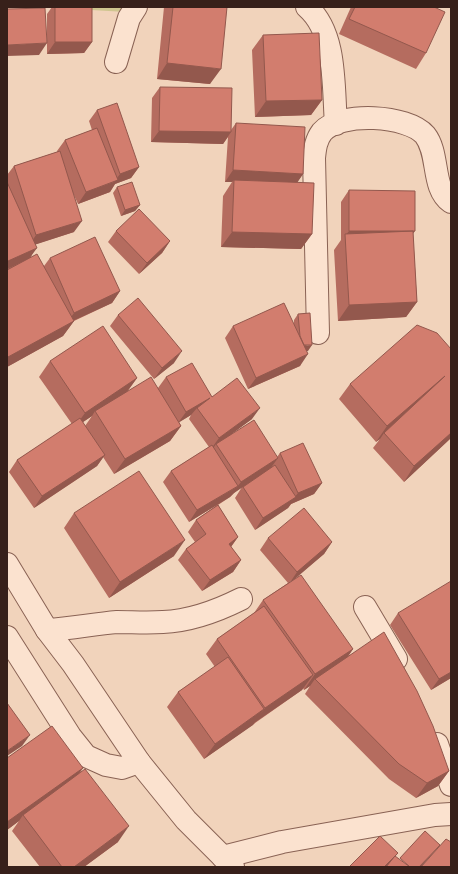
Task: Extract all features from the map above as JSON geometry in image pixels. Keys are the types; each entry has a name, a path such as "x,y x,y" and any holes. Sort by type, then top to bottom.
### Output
{"street":[{"path":"116,62 129,18 136,7"},
{"path":"307,7 319,20 326,32 332,71 336,124"},
{"path":"318,333 314,158 317,140 323,131 336,124 354,119 376,118 394,120 416,129 425,135 443,193 451,202"},
{"path":"7,564 47,630 73,664 139,762 186,820 228,862 282,842 435,815 451,814"},
{"path":"47,630 72,629 118,622 164,622 177,620 216,611 241,599"},
{"path":"365,607 407,679"},
{"path":"7,637 70,736 86,756 106,765 122,768 139,762"},
{"path":"429,722 451,785"}],"shaded area":[{"path":"39,7 136,7 126,12"}],"building":[{"path":"55,7 92,7 92,42 55,42"},
{"path":"173,7 227,7 221,69 167,63"},
{"path":"355,7 434,7 445,12 426,53 349,19"},
{"path":"45,8 47,43 7,45 7,9"},
{"path":"319,33 322,100 266,101 263,35"},
{"path":"160,87 232,88 231,132 159,131"},
{"path":"117,103 139,167 120,174 97,110"},
{"path":"236,123 305,127 303,174 233,170"},
{"path":"97,128 118,180 86,192 65,140"},
{"path":"60,151 82,221 36,235 14,166"},
{"path":"234,180 314,183 312,234 232,232"},
{"path":"7,182 37,248 8,261 7,260"},
{"path":"132,182 140,205 125,210 117,187"},
{"path":"349,190 415,191 415,231 349,231"},
{"path":"139,209 170,241 147,263 116,231"},
{"path":"413,231 417,302 349,305 345,234"},
{"path":"95,237 120,291 74,313 50,258"},
{"path":"37,254 74,321 8,357 7,270"},
{"path":"138,298 182,351 162,368 118,315"},
{"path":"284,303 308,354 256,378 233,326"},
{"path":"310,313 312,345 304,345 300,336 298,314"},
{"path":"417,325 437,333 451,349 451,433 414,466 384,433 445,376 387,426 350,384"},
{"path":"103,326 137,378 85,413 50,361"},
{"path":"192,363 212,397 237,378 260,408 219,438 197,408 210,398 186,412 166,377"},
{"path":"151,377 181,426 125,459 95,411"},
{"path":"80,418 105,455 42,496 17,460"},
{"path":"254,420 278,458 241,482 216,444"},
{"path":"303,443 322,483 298,493 280,453"},
{"path":"212,445 238,486 197,510 171,471"},
{"path":"275,465 296,497 263,518 243,487"},
{"path":"139,471 185,540 120,582 74,513"},
{"path":"218,505 238,537 229,544 241,560 210,580 186,549 206,534 196,520"},
{"path":"304,508 332,542 297,572 268,538"},
{"path":"301,575 353,649 315,674 263,600"},
{"path":"451,581 451,672 439,679 398,613"},
{"path":"264,606 313,675 265,708 217,639"},
{"path":"384,632 417,691 433,726 449,771 427,783 399,764 315,679"},
{"path":"228,657 264,709 215,744 178,692"},
{"path":"7,703 30,735 7,751"},
{"path":"52,726 83,768 7,822 7,758"},
{"path":"85,769 129,826 74,867 62,867 23,815"},
{"path":"425,831 440,845 419,867 410,867 400,858"},
{"path":"380,836 398,853 384,867 349,867"},
{"path":"446,839 451,842 451,867 421,867"},
{"path":"395,856 410,867 386,867"}]}
